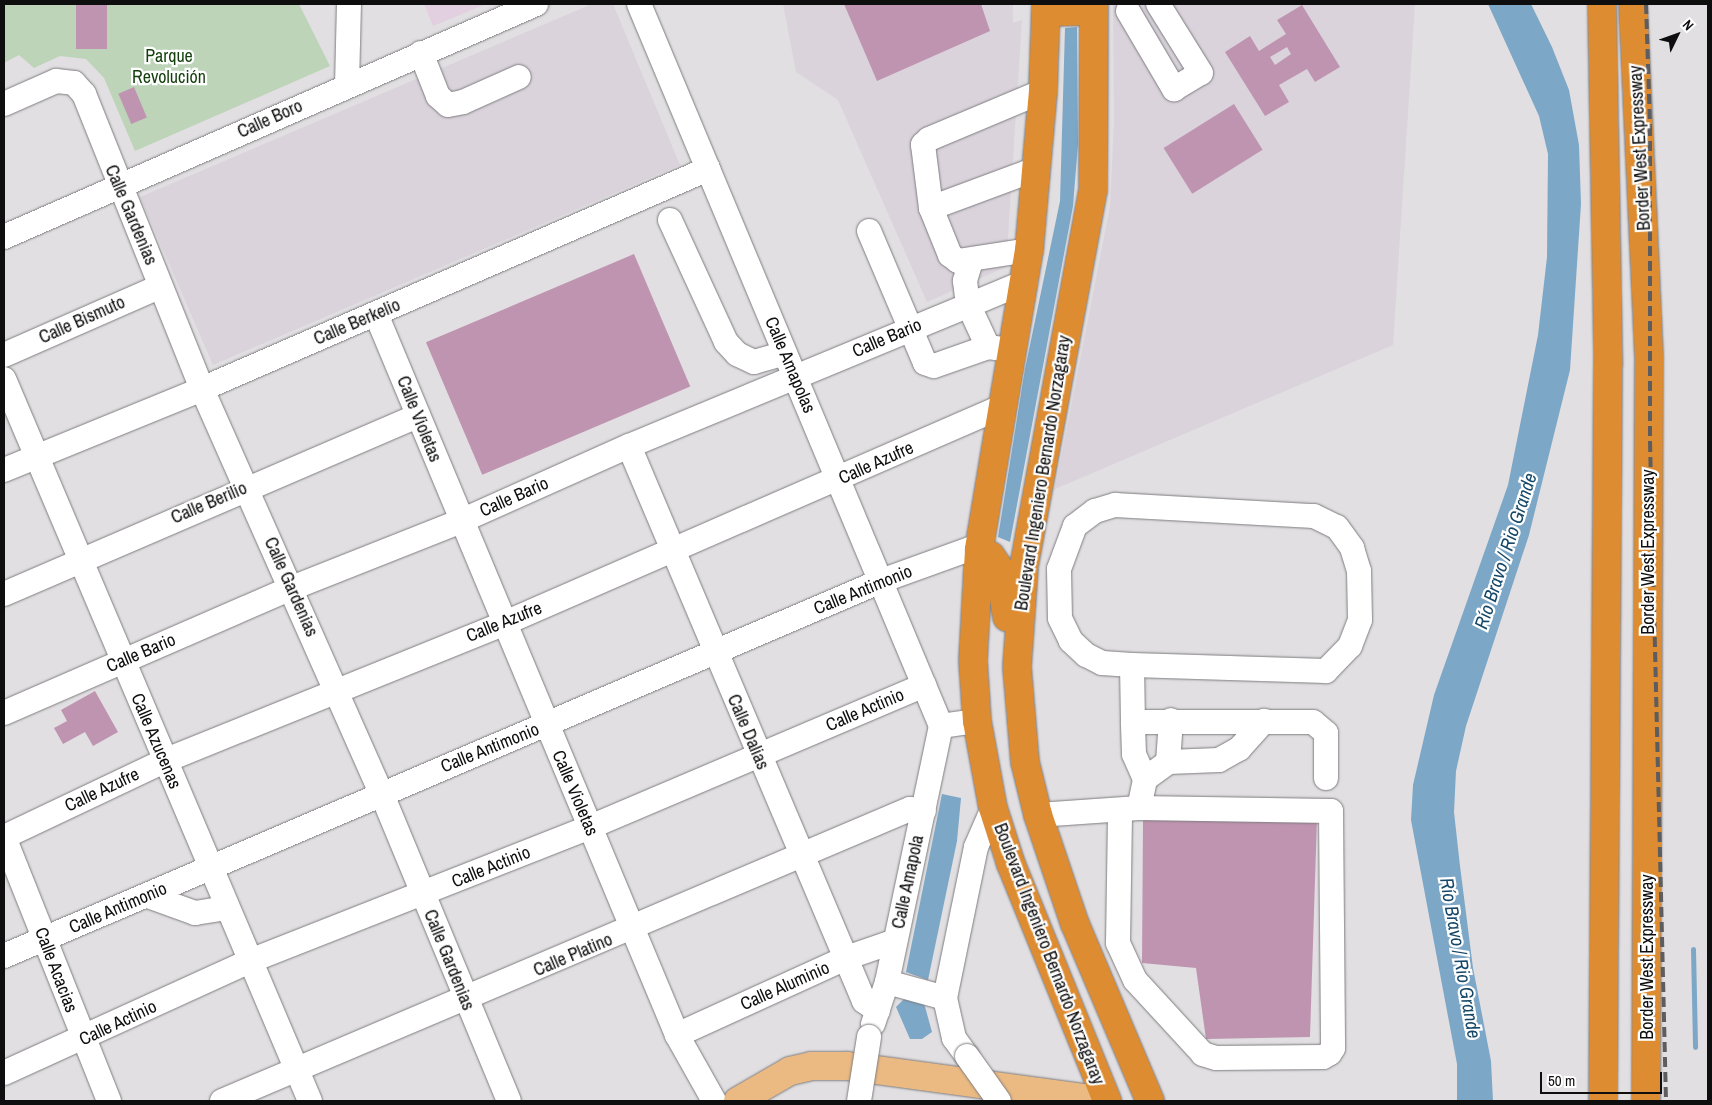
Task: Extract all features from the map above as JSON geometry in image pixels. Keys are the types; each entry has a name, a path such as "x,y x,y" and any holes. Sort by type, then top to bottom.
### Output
{"highway":[{"name":"Border West Expressway","path":"1602,4 1608,365 1603,1101"},
{"name":"Border West Expressway","path":"1633,4 1649,359 1646,1101"},
{"name":"Boulevard Ingeniero Bernardo Norzagaray","path":"1071,9 1044,91 1025,282 1000,349 1003,406 979,550 974,617 977,721 993,808 1011,864 1106,1101"},
{"name":"Boulevard Ingeniero Bernardo Norzagaray","path":"1071,9 1093,190 1024,567 1018,641 1020,723 1038,815 1075,924 1145,1089"},
{"path":"979,550 991,556 999,568 1009,626 1018,641"}],"main road":[{"path":"738,1101 790,1071 810,1066 847,1066 1106,1101"}],"street":[{"path":"347,85 349,4"},
{"name":"Calle Boro","path":"4,237 347,85 536,4"},
{"name":"Calle Amapolas","path":"639,4 941,726"},
{"path":"1071,9 1135,7 1174,88 1201,73 1158,4"},
{"path":"421,53 438,96 448,105 463,102 519,76"},
{"name":"Calle Gardenias","path":"4,104 66,80 84,94 118,187 161,286 202,389 382,792 506,1100"},
{"path":"1029,250 971,261 958,261 950,255 931,208 923,145 929,139 1044,91"},
{"name":"Calle Berkelio","path":"4,470 37,454 202,389 708,169"},
{"path":"931,208 1036,169"},
{"path":"670,220 731,348 754,362 785,353"},
{"path":"869,231 925,363 934,366 1000,349 968,304 965,281 971,261"},
{"name":"Calle Bario","path":"4,713 292,588 461,521 629,446 1025,282"},
{"name":"Calle Bismuto","path":"4,355 161,286"},
{"name":"Calle Violetas","path":"376,314 677,1035 714,1101"},
{"name":"Calle Azucenas","path":"4,379 37,454 78,560 310,1101"},
{"name":"Calle Azufre","path":"4,837 164,761 504,623 838,481 1003,406"},
{"name":"Calle Berilio","path":"4,594 246,487 417,416"},
{"name":"Calle Dalias","path":"629,446 714,653 864,1001 878,1011"},
{"path":"1115,505 1314,516 1337,527 1352,548 1359,571 1360,620 1350,646 1326,671 1132,665 1102,663 1086,655 1071,641 1060,618 1058,569 1066,541 1075,526 1095,511 1115,505"},
{"name":"Calle Antimonio","path":"4,956 148,896 382,792 547,726 881,580 970,549 979,550"},
{"path":"1132,665 1134,754 1145,779"},
{"name":"Calle Actinio","path":"4,1073 83,1039 250,961 422,895 590,827 924,686"},
{"path":"1133,722 1172,720 1313,722 1321,725 1326,733 1326,778"},
{"path":"1168,762 1172,720"},
{"path":"941,726 977,721"},
{"path":"1038,815 1129,809 1331,811 1333,1048 1324,1057 1216,1058 1203,1054 1135,980 1118,943 1129,809 1145,779 1168,762 1219,760 1239,749 1264,721"},
{"name":"Calle Amapola","path":"859,1101 869,1037 878,1011 895,984 895,941 941,726"},
{"path":"993,808 976,846 937,996 954,1038 999,1101"},
{"name":"Calle Platino","path":"222,1101 802,858 910,809 924,811"},
{"name":"Calle Acacias","path":"4,837 109,1101"},
{"path":"148,896 195,913 226,908"},
{"name":"Calle Aluminio","path":"677,1035 846,958 895,941"},
{"path":"895,984 937,996"}],"shaded area":[{"path":"424,4 486,4 433,26"},
{"path":"592,4 613,4 680,165 213,365 140,197"},
{"path":"783,4 1013,4 1013,23 1022,20 1006,267 927,302 838,100 796,72"},
{"path":"1113,4 1415,4 1393,345 1055,489 1110,206 1114,121"}],"green space":[{"name":"Parque Revolución","path":"4,4 299,4 330,66 135,151 104,78 86,59 60,56 34,68 19,55 4,63"}],"water":[{"name":"Río Bravo / Rio Grande","path":"1488,4 1531,4 1552,47 1569,90 1579,145 1581,204 1570,370 1529,535 1466,726 1456,771 1454,812 1460,866 1473,968 1491,1061 1493,1101 1457,1101 1457,1064 1411,820 1413,785 1434,695 1508,485 1538,335 1547,257 1548,154 1539,116"},
{"path":"1077,27 1078,144 1073,206 1010,542 998,537 1025,369 1060,201 1065,28"},
{"path":"942,794 961,798 957,841 928,980 906,972"},
{"path":"905,998 924,1003 932,1032 922,1039 910,1039 896,1007"}],"building":[{"path":"76,4 107,4 107,49 76,49"},
{"path":"844,4 981,4 990,31 877,81"},
{"path":"1302,5 1340,67 1315,82 1307,69 1279,85 1289,102 1265,116 1225,52 1250,36 1259,51 1286,34 1277,20","holes":["1287,47 1291,54 1275,65 1270,57"]},
{"path":"134,87 147,117 131,124 118,94"},
{"path":"1234,104 1263,150 1192,194 1164,148"},
{"path":"634,254 690,387 482,475 426,342"},
{"path":"95,691 118,732 93,746 85,732 63,744 54,728 67,721 61,710"},
{"path":"1317,818 1310,1037 1206,1039 1196,968 1142,963 1143,820"}],"waterway":[{"path":"1693,949 1695,1047"}],"railway":[{"path":"1646,4 1650,126 1650,442 1666,1101"}]}
